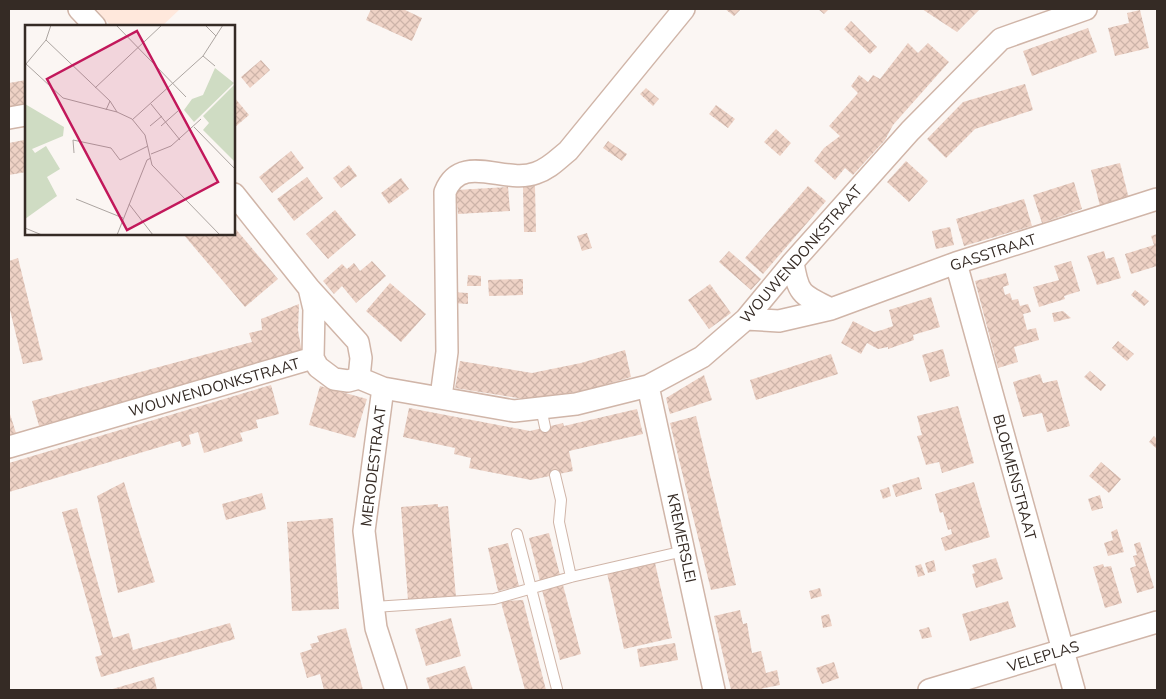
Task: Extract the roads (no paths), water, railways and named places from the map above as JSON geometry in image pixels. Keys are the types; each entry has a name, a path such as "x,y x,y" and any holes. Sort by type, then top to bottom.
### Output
{"street":[{"path":"441,397 447,352 445,192 449,181 457,174 470,170 521,176 536,174 548,168 568,151 684,9"},
{"name":"WOUWENDONKSTRAAT","path":"9,447 313,358 318,367 334,379 348,381 359,378 383,388 441,397 543,418 576,404 648,386 702,357 746,319 793,262 910,131 1001,39 1086,9"},
{"path":"9,118 25,115"},
{"path":"235,195 309,288 358,342 361,358 359,378"},
{"name":"GASSTRAAT","path":"746,319 779,322 831,309 956,263 1157,199"},
{"path":"793,262 796,281 803,296 831,309"},
{"name":"BLOEMENSTRAAT","path":"956,263 1074,690"},
{"path":"309,288 314,309 313,358"},
{"name":"KREMERSLEI","path":"648,386 714,690"},
{"name":"MERODESTRAAT","path":"383,388 364,531 376,628 396,690"},
{"name":"VELEPLAS","path":"930,690 1157,622"}],"lane":[{"path":"556,475 561,500 559,522 572,577"},
{"path":"517,534 557,689"},
{"path":"374,607 494,598 572,577 684,551"}]}
